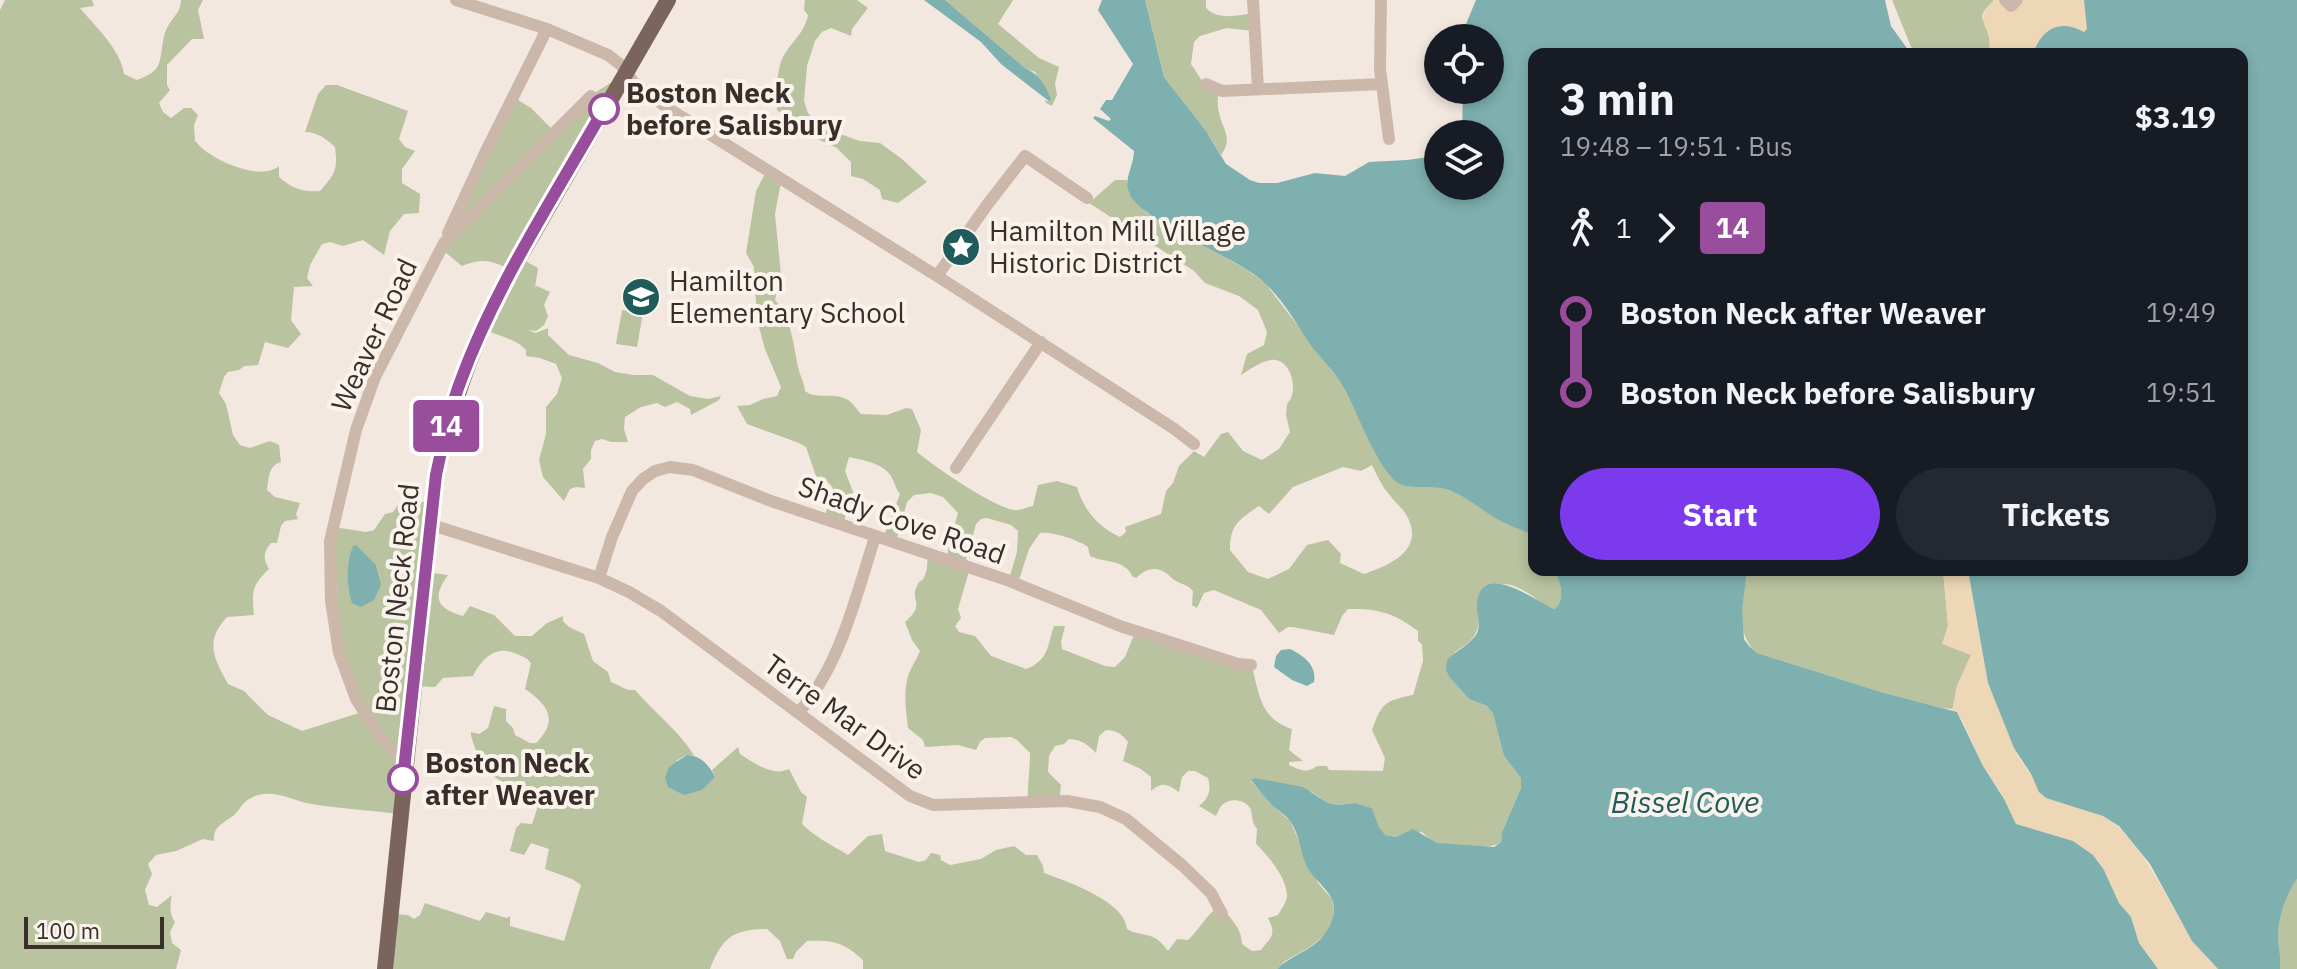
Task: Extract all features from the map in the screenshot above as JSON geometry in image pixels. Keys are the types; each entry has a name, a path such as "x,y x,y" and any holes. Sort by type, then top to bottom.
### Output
{"main road":[{"name":"Boston Neck Road","path":"385,969 436,475 446,429 460,383 499,293 668,0"}],"street":[{"path":"456,0 547,29 608,55 634,83 666,107 1041,342 1194,444"},
{"path":"1253,0 1258,89"},
{"path":"1381,0 1382,84 1389,139"},
{"name":"Weaver Road","path":"405,761 382,739 356,699 339,653 331,601 330,541 356,430 375,377 444,243 547,29"},
{"path":"1206,84 1222,91 1382,84"},
{"name":"Weaver Road","path":"444,243 591,96"},
{"path":"937,276 1025,156 1087,198"},
{"path":"956,468 1041,342"},
{"name":"Shady Cove Road","path":"599,578 632,491 655,471 670,467 693,470 771,501 1007,580 1133,630 1238,664 1251,665"},
{"name":"Terre Mar Drive","path":"432,525 599,578 629,592 661,611 910,796 933,805 1054,801 1100,807 1126,819 1211,893 1222,914"},
{"path":"798,713 823,682 875,537"}],"green space":[{"path":"5,0 92,0 94,6 80,8 113,47 124,74 137,80 152,73 158,66 165,33 178,12 181,0 203,0 198,10 204,39 192,39 167,65 170,90 159,103 163,112 171,118 184,108 191,108 198,115 194,125 195,141 206,151 244,169 264,172 279,166 279,177 303,190 320,191 336,167 335,147 318,135 305,132 318,94 326,85 337,85 408,111 399,139 405,147 415,151 402,169 402,183 420,194 419,213 404,214 390,231 384,255 363,240 343,246 330,242 322,244 310,265 307,278 313,286 294,287 291,320 301,334 288,348 265,342 258,365 228,372 219,393 226,404 233,435 240,445 250,448 270,441 279,445 281,462 271,469 267,490 275,497 300,503 296,514 298,519 285,521 277,543 271,543 266,549 265,559 269,569 254,590 254,615 227,617 215,634 215,658 228,684 244,691 268,715 302,731 362,712 339,651 334,527 366,532 374,530 385,514 393,512 398,505 432,501 427,572 448,575 440,590 439,601 442,605 463,616 470,606 494,615 515,636 532,636 547,623 563,616 569,627 584,634 593,661 608,672 611,682 635,690 681,737 694,755 676,761 715,777 712,770 738,747 740,754 764,768 777,771 789,769 807,797 802,824 848,855 868,836 882,834 885,851 919,862 926,860 931,853 940,855 941,860 950,865 981,859 996,850 1014,846 1026,855 1037,855 1044,873 1106,901 1124,919 1127,929 1153,937 1168,951 1177,939 1188,940 1219,906 1231,918 1242,944 1252,951 1261,950 1272,932 1268,918 1278,915 1286,899 1284,883 1256,844 1257,829 1246,803 1238,800 1225,802 1216,816 1199,806 1209,793 1208,778 1188,771 1182,777 1179,792 1165,785 1151,791 1151,777 1123,761 1128,742 1118,733 1106,730 1099,736 1096,753 1084,743 1069,739 1055,746 1049,756 1048,772 1061,785 1059,804 1028,805 1030,753 1017,740 1011,737 985,738 976,750 958,745 925,747 923,740 908,728 906,683 920,651 905,622 915,610 915,591 926,573 928,554 947,558 958,513 943,497 931,493 914,495 907,502 896,542 883,538 900,494 883,468 849,457 845,471 853,492 843,524 824,519 833,488 816,476 806,447 747,424 737,406 777,396 781,387 757,320 754,267 746,253 756,191 766,172 781,182 775,214 782,285 775,300 788,324 805,391 846,399 861,414 887,415 912,409 921,430 917,452 979,494 1016,510 1033,506 1038,485 1057,481 1077,487 1093,517 1120,537 1126,532 1125,527 1161,514 1166,491 1173,483 1179,466 1194,451 1204,457 1221,434 1228,432 1243,451 1262,460 1279,449 1290,432 1286,415 1293,384 1284,364 1271,360 1241,375 1247,354 1264,345 1267,332 1258,310 1239,296 1205,283 1194,271 1089,203 1115,180 1127,180 1128,192 1147,213 1265,283 1340,381 1392,477 1400,484 1439,487 1456,493 1497,519 1528,532 1528,576 1557,576 1560,585 1561,595 1555,609 1511,585 1485,588 1479,600 1476,634 1455,652 1450,678 1469,699 1487,706 1494,713 1504,756 1521,778 1521,788 1502,832 1501,842 1461,848 1438,844 1422,832 1396,837 1384,835 1372,808 1355,803 1328,803 1312,792 1255,778 1251,781 1290,821 1318,883 1332,899 1334,908 1333,919 1325,935 1277,969 863,969 863,960 856,954 831,942 807,941 793,959 787,959 780,941 767,929 745,931 730,937 719,949 710,969 383,969 390,914 408,915 414,919 420,915 425,903 480,921 486,912 507,918 510,916 510,926 564,941 581,885 545,869 549,849 531,843 524,855 510,851 516,828 521,823 532,824 540,800 530,791 491,775 482,763 471,736 471,732 479,734 488,728 494,706 506,709 506,721 515,735 530,743 536,743 548,727 548,713 525,689 531,663 519,655 501,651 484,660 473,676 443,678 435,687 414,686 399,814 323,806 278,795 258,795 247,800 220,825 214,841 203,839 176,851 156,855 148,864 152,874 145,890 149,905 157,907 172,895 170,909 175,922 170,932 172,943 181,950 176,969 0,969 0,10","holes":["1372,465 1383,487 1406,515 1412,530 1408,548 1384,566 1364,574 1340,563 1341,554 1328,540 1307,545 1289,569 1268,579 1248,572 1230,550 1237,524 1259,506 1269,514 1293,487 1343,467 1361,471","987,518 1011,525 1018,531 1017,552 1009,579 1018,583 1029,549 1040,533 1051,533 1084,544 1090,556 1119,564 1136,578 1150,570 1162,571 1193,591 1192,605 1197,608 1204,593 1214,590 1261,610 1279,633 1293,627 1334,635 1348,609 1385,613 1410,625 1418,631 1423,661 1413,695 1385,705 1372,730 1385,758 1383,771 1329,770 1327,766 1303,770 1289,765 1289,762 1303,761 1289,750 1292,729 1267,712 1251,664 1136,630 1125,657 1115,667 1062,649 1065,626 1054,626 1043,657 1026,669 991,656 975,636 959,632 955,626 961,618 958,609 970,568 965,563 976,524","376,565 381,586 349,592 348,566"]},
{"path":"805,0 857,0 868,8 852,29 851,36 831,28 822,32 815,41 807,66 804,101 808,113 820,127 860,141 880,143 927,182 898,203 882,199 880,190 863,179 851,176 851,162 837,148 792,127 792,123 777,110 780,65 806,22"},
{"path":"945,0 1013,0 998,24 1039,58 1059,67 1055,84 1057,95 1052,106 1046,103 1045,100 1050,102 1035,72 1025,68"},
{"path":"1145,0 1206,0 1206,8 1217,15 1254,13 1253,31 1227,28 1200,36 1194,42 1191,64 1208,90 1218,92 1218,110 1227,138 1221,155 1164,77"},
{"path":"1892,0 1994,0 1982,16 1991,38 1990,48 1912,48"},
{"path":"612,82 520,258 538,268 535,287 550,292 544,305 548,316 544,325 536,331 528,330 536,333 548,328 548,335 569,355 598,363 615,372 653,375 690,396 708,399 721,396 691,415 690,409 677,402 665,407 657,403 641,407 625,417 624,429 628,442 595,441 591,459 583,469 585,488 570,489 564,501 543,477 539,460 546,434 546,407 557,394 562,378 556,364 526,356 526,350 517,343 482,328 510,270 487,261 462,266 440,248 515,98 531,108 554,131 593,94"},
{"path":"622,310 643,313 637,347 616,344"},
{"path":"1746,576 1944,576 1948,625 1971,655 1957,686 1953,709 1881,692 1757,653 1742,626"},
{"path":"2297,879 2297,969 2280,969 2280,921 2286,899"}],"sand":[{"path":"1994,0 2084,0 2088,29 2084,32 2077,28 2036,48 1989,48 1983,20"},
{"path":"1944,576 1969,576 1988,683 2018,756 2035,781 2112,821 2129,838 2155,875 2189,934 2218,969 2158,969 2139,943 2131,917 2119,903 2104,870 2093,855 2073,841 2016,824 1983,766 1963,722 1952,710 1957,686 1971,655 1942,644 1948,625"}],"water":[{"path":"924,0 945,0 1038,77 1049,94 1050,102 1001,64 981,42"},
{"path":"1102,0 1145,0 1164,77 1206,131 1226,164 1250,180 1277,183 1315,173 1345,176 1369,162 1424,158 1424,200 1504,200 1504,120 1462,120 1463,104 1504,104 1504,24 1466,24 1476,0 1885,0 1891,26 1907,48 1528,48 1528,533 1500,521 1467,499 1442,488 1400,484 1383,466 1339,380 1268,286 1247,270 1169,226 1137,204 1127,188 1134,151 1093,118 1111,119 1100,109 1106,100 1112,100 1133,64 1098,10"},
{"path":"2084,0 2297,0 2297,879 2286,899 2280,921 2280,969 2218,969 2192,941 2150,864 2119,826 2103,816 2046,798 2039,792 2014,748 1988,683 1969,576 2248,576 2248,48 2036,48 2041,38 2053,28 2067,26 2084,32 2087,29"},
{"path":"356,545 376,565 381,585 374,600 361,607 352,603 348,581 349,560"},
{"name":"Bissel Cove","path":"1557,576 1746,576 1742,609 1744,639 1749,646 1757,653 1957,712 2016,824 2073,841 2093,855 2104,870 2119,903 2131,917 2139,943 2158,969 1277,969 1321,938 1332,921 1334,906 1331,897 1307,867 1290,821 1251,780 1255,778 1303,787 1328,803 1355,803 1372,808 1385,835 1396,837 1413,829 1437,843 1494,847 1501,842 1502,832 1521,788 1521,778 1504,756 1493,713 1487,706 1469,699 1450,678 1446,670 1447,660 1476,635 1479,623 1477,604 1481,591 1488,585 1511,587 1555,609 1561,595"},
{"path":"1290,649 1311,666 1314,682 1307,686 1274,667 1281,650"},
{"path":"687,755 704,762 715,777 702,790 684,795 668,787 665,778 669,767"}],"bus line":[{"name":"14","path":"403,779 436,475 446,429 460,383 499,293 604,109"}],"place":[{"name":"Boston Neck before Salisbury","path":"604,109"},
{"name":"Hamilton Mill Village Historic District","path":"961,247"},
{"name":"Hamilton Elementary School","path":"641,297"},
{"name":"Boston Neck after Weaver","path":"403,779"}]}
